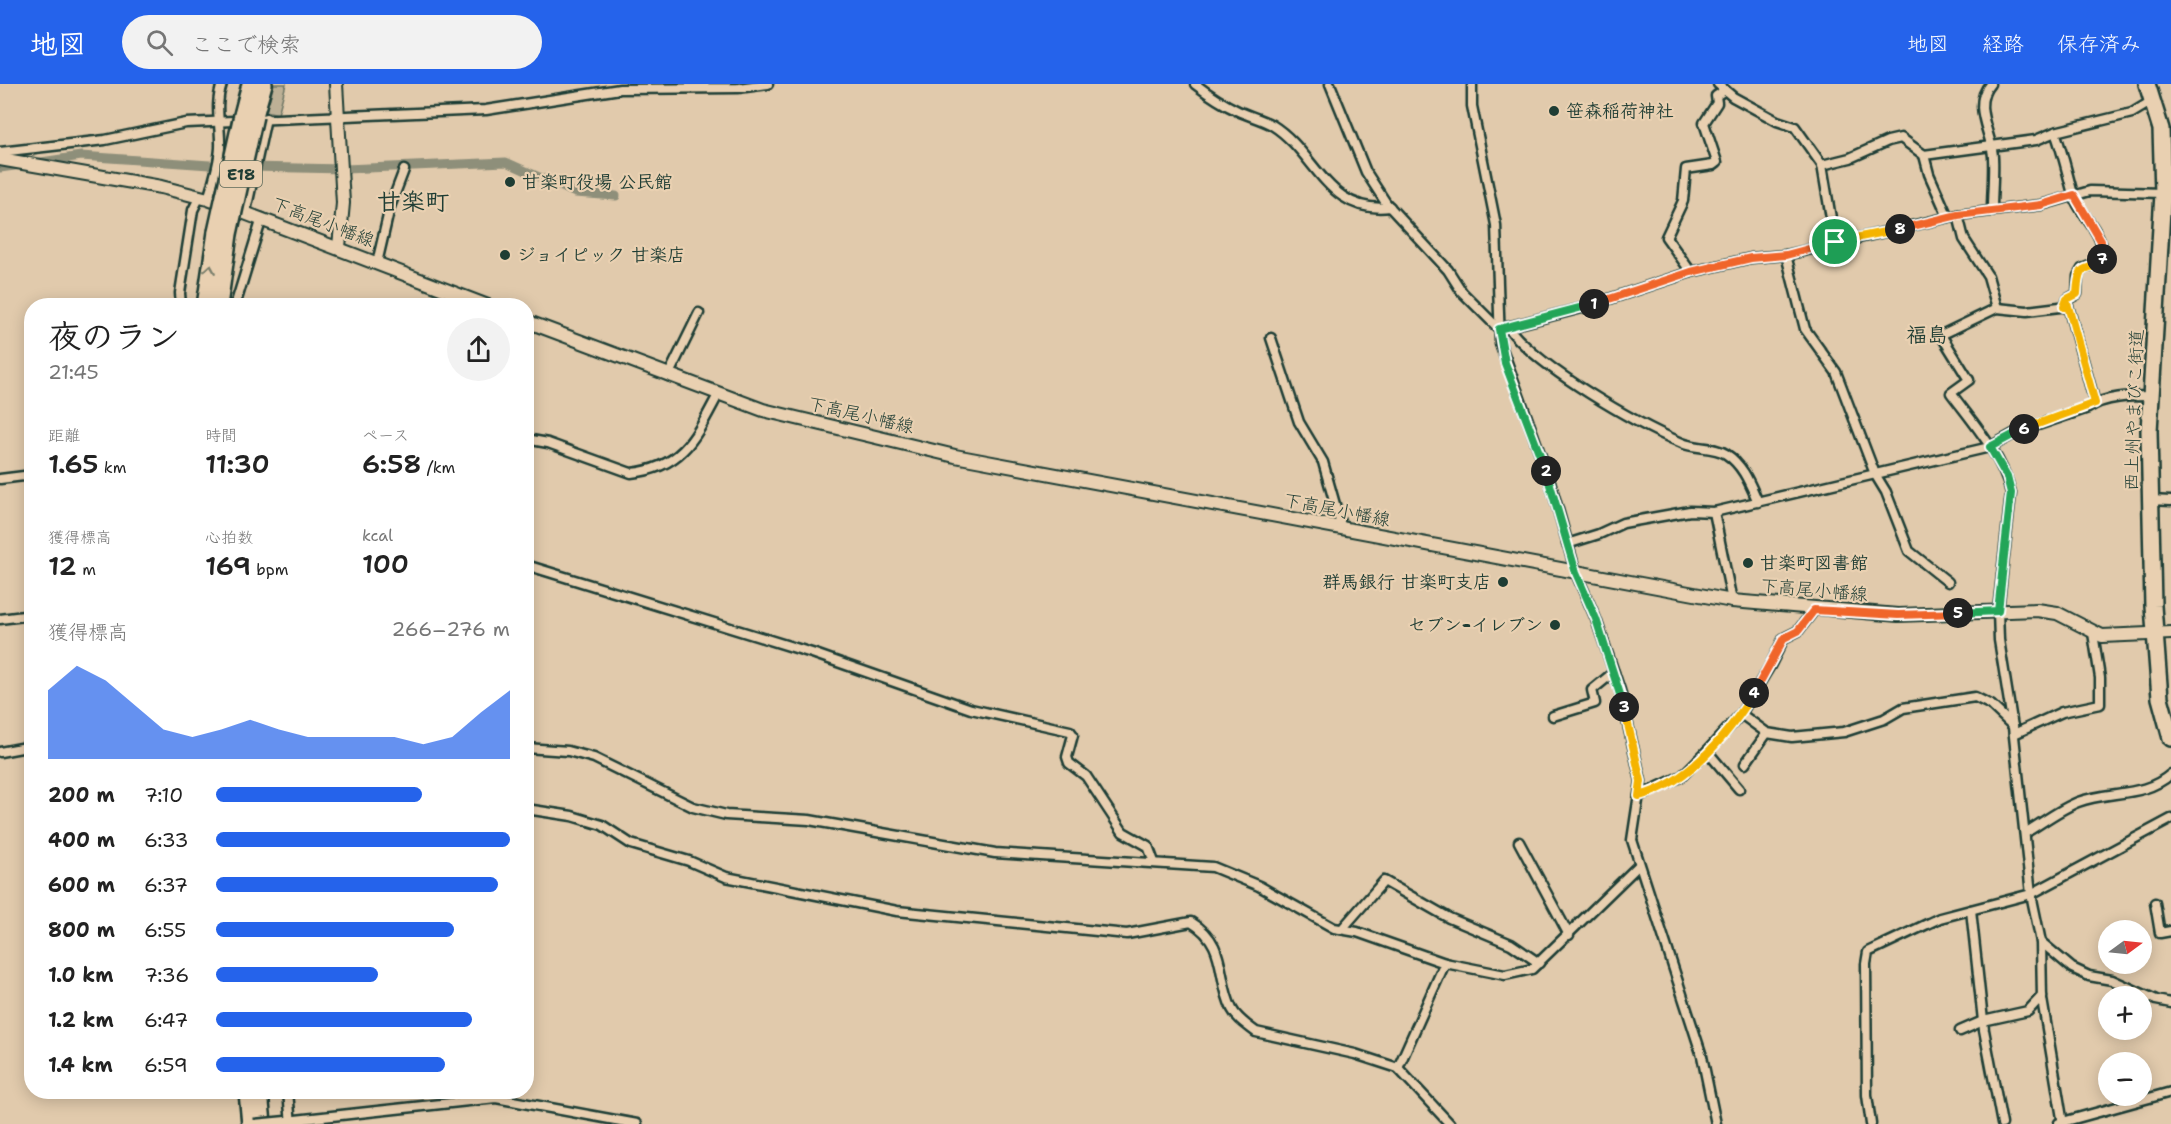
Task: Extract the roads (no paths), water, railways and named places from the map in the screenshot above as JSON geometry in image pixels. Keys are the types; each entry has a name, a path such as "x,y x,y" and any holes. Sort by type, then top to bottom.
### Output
{"highway":[{"name":"E18","path":"250,84 254,116"},
{"name":"E18","path":"207,298 264,84"},
{"name":"西上州やまびこ街道","path":"2147,84 2167,145 2151,396 2150,500 2160,698 2170,729"},
{"name":"E18","path":"219,298 223,233"},
{"path":"248,1099 250,1124"},
{"path":"261,1099 263,1124"}],"main road":[{"path":"336,84 343,203 339,247"},
{"name":"下高尾小幡線","path":"0,159 204,198 246,211 467,298"},
{"name":"下高尾小幡線","path":"534,324 718,395 807,421 955,456 1732,601 1814,610 1898,615 2048,610 2069,618 2092,633 2112,636 2171,633"}],"street":[{"path":"180,298 193,210 204,198 220,150 221,121 217,103 222,84"},
{"path":"0,152 105,140 186,123 254,116 338,116 486,110 620,89 738,88 768,84"},
{"path":"1195,84 1235,110 1271,124 1285,135 1323,180 1352,203 1373,209 1390,207"},
{"path":"1330,84 1366,172 1390,207 1448,270 1462,292 1529,352 1644,425 1689,447 1724,452 1740,467 1758,502"},
{"path":"1472,84 1472,106 1496,225 1505,363 1550,481 1566,544 1614,672 1641,781 1632,840 1702,1056 1716,1124"},
{"path":"1990,84 1982,96 1983,119 1991,148 1992,210"},
{"path":"1691,272 1666,237 1683,201 1686,169 1713,165 1717,162 1704,123 1717,103 1716,96 1721,87 1777,121 1795,127 1822,165 1835,242"},
{"path":"1924,155 1991,148 2036,140 2055,132 2132,113 2152,102"},
{"path":"246,211 254,116"},
{"path":"2055,132 2066,159 2074,195 2101,241 2103,256 2102,261 2082,268 2078,276 2077,294 2067,299 2064,307"},
{"path":"1822,165 1850,158 1888,141 1901,138 1924,155 1929,174 1948,217"},
{"path":"377,263 390,207 404,170"},
{"path":"1503,328 1582,308 1691,272 1751,258 1786,255 1948,217 2041,205 2090,191 2163,192"},
{"path":"1958,215 1964,239 1988,276 1997,308"},
{"path":"237,298 262,218"},
{"path":"1786,255 1805,329 1836,372 1875,474 1886,492 1909,551 1948,582"},
{"path":"2095,403 2068,306 2027,311 1997,308 1941,335 1969,380 1951,393 1990,447 2007,477 2011,493 1998,611 1999,640 2014,730 2031,894 2041,942 2042,996 2061,1123 2171,1092"},
{"path":"668,376 699,313"},
{"path":"1271,338 1299,422 1323,462 1342,529"},
{"path":"534,440 548,443 631,473 640,472 663,465 692,443 718,395"},
{"path":"1566,544 1599,534 1623,523 1690,512 1714,512 1990,447 2017,432 2095,403 2129,396 2151,396"},
{"path":"0,479 24,476"},
{"path":"2150,500 2171,501"},
{"path":"1714,512 1732,601"},
{"path":"534,567 815,654 971,709 1070,731 1073,735 1067,757 1069,763 1086,776 1123,832 1148,846 1154,862"},
{"path":"1639,796 1682,776 1707,751 1741,714 1784,638 1798,631 1814,610"},
{"path":"0,618 24,616"},
{"path":"2014,730 2062,712 2100,704 2100,678 2092,633"},
{"path":"1553,716 1595,704 1592,690 1614,672"},
{"path":"1741,714 1767,733 1792,737 1844,732 1884,720 1903,708 1975,697 1991,705 2014,730"},
{"path":"1745,764 1767,733"},
{"path":"0,752 24,748"},
{"path":"534,749 568,751 594,758 693,807 726,815 809,820 995,853 1213,867 1234,874 1306,915 1342,929 1445,963 1505,975 1533,969 1640,865"},
{"path":"1707,751 1739,789"},
{"path":"2025,833 2079,802 2142,791 2163,781 2171,774"},
{"path":"534,809 572,816 602,825 631,844 689,861 726,877 897,911 1127,934 1191,922 1208,935 1216,948 1232,1008 1244,1023 1256,1032 1355,1054 1398,1068 1450,1124"},
{"path":"1871,1124 1867,1084 1866,964 1868,952 1940,918 2031,894 2171,819"},
{"path":"1519,842 1569,935"},
{"path":"1342,929 1384,881 1449,918 1511,944 1539,963"},
{"path":"2156,903 2160,933 2171,931"},
{"path":"1971,910 1989,1069 2002,1124"},
{"path":"2041,942 2072,968 2089,976 2112,980 2156,1000 2171,1002"},
{"path":"1398,1068 1445,963"},
{"path":"1960,1031 1983,1021 2028,1011 2042,996"},
{"path":"288,1099 289,1122"},
{"path":"254,1124 487,1099"},
{"path":"501,1099 637,1124"}],"waterway":[{"path":"35,163 81,156 224,166"},
{"path":"250,167 345,169 506,162 575,193 616,196"},
{"path":"0,168 21,165"}],"place":[{"name":"笹森稲荷神社","path":"1554,111"},
{"name":"甘楽町役場 公民館","path":"510,182"},
{"name":"ジョイピック 甘楽店","path":"505,255"},
{"name":"甘楽町図書館","path":"1748,563"},
{"name":"群馬銀行 甘楽町支店","path":"1503,582"},
{"name":"セブン-イレブン","path":"1555,625"}],"district":[{"name":"甘楽町","path":"413,202"},
{"name":"福島","path":"1927,335"}]}
